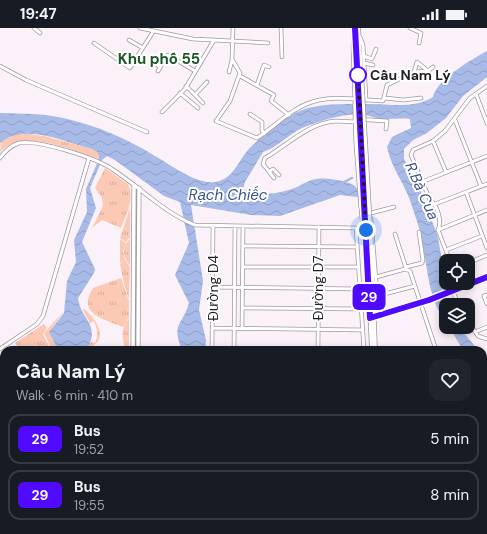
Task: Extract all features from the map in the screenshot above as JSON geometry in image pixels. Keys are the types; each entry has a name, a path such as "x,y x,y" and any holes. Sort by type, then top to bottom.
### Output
{"main road":[{"path":"355,28 357,34"},
{"path":"358,28 357,34 375,346"},
{"path":"372,318 372,346"}],"street":[{"path":"34,28 40,34"},
{"path":"140,28 153,32 214,40 268,44"},
{"path":"229,72 232,59 233,28"},
{"path":"281,28 282,57"},
{"path":"410,28 421,33 419,43"},
{"path":"94,43 130,68 153,32"},
{"path":"357,34 363,46 366,100"},
{"path":"357,34 353,46 355,119 366,282 371,298"},
{"path":"129,40 143,48"},
{"path":"162,112 186,86 214,40"},
{"path":"364,56 372,59 376,49"},
{"path":"158,71 168,55 195,71"},
{"path":"232,59 240,73 240,76 230,101 216,121 257,138 302,106 317,100 383,101 385,98 403,100 421,98"},
{"path":"153,62 160,67"},
{"path":"414,72 417,62 428,71"},
{"path":"364,63 373,65"},
{"path":"257,85 264,65 269,67"},
{"path":"0,66 26,80 147,132"},
{"path":"385,98 387,85 414,72 428,71 433,67"},
{"path":"240,76 274,95 271,101 289,115"},
{"path":"195,95 207,82"},
{"path":"186,86 203,103"},
{"path":"447,254 438,230 441,224 435,204 430,200 411,155 413,150 433,141 455,120 464,105 487,86"},
{"path":"180,93 198,108"},
{"path":"476,94 487,123"},
{"path":"250,114 262,122 262,130 264,134"},
{"path":"274,178 263,164 267,157 310,129 336,121 355,119 387,121 386,130"},
{"path":"455,120 481,186"},
{"path":"433,141 446,172"},
{"path":"0,158 8,148 23,143 40,144 89,158 112,168 183,220 195,225 235,227 356,228 364,346"},
{"path":"422,182 487,156"},
{"path":"4,346 42,318 89,158"},
{"path":"270,171 273,169 279,175"},
{"path":"132,346 134,184"},
{"path":"435,204 487,184"},
{"path":"138,188 138,346"},
{"path":"466,192 487,248"},
{"path":"361,206 370,207 371,212 376,277 371,298"},
{"path":"371,212 394,207"},
{"path":"438,230 487,210"},
{"name":"Đường D4","path":"212,346 213,226"},
{"path":"234,346 235,227"},
{"path":"242,328 243,227"},
{"name":"Đường D7","path":"318,346 319,227"},
{"path":"376,277 422,263 423,260 419,232"},
{"path":"395,234 406,269 414,286 435,346"},
{"path":"446,250 482,236"},
{"path":"133,238 138,239"},
{"path":"243,246 358,247"},
{"path":"475,260 487,256"},
{"path":"243,267 359,267"},
{"path":"475,281 487,277"},
{"path":"371,298 414,286"},
{"path":"212,287 360,289"},
{"path":"372,318 429,300 451,291 455,298"},
{"path":"487,295 484,296 487,304"},
{"path":"133,302 138,302"},
{"path":"243,308 361,309"},
{"path":"487,327 475,332 478,336 487,339"},
{"path":"212,328 363,330"}],"green space":[{"path":"18,133 44,136 92,149 99,152 99,159 62,146 33,141 20,141 9,145 0,153 1,141"},
{"path":"105,168 128,184 130,190 131,195 129,207 121,228 102,220 92,228 103,206 102,198 95,188"},
{"path":"130,208 130,237 126,242 120,238"},
{"path":"120,239 126,243 123,252 125,260 120,263"},
{"path":"130,239 130,265 124,255 124,249"},
{"path":"125,260 130,267 129,299 120,264"},
{"path":"121,278 129,301 129,317 123,327 94,314 90,310 88,304 93,288"},
{"path":"82,308 86,310 96,322 100,332 98,341 93,346 89,346 91,342 95,343 97,329 94,321 90,323"},
{"path":"64,311 49,332 56,346 50,346 44,333"},
{"path":"129,318 129,346 125,346 123,341 123,329"},
{"path":"44,324 47,328 43,334 49,346 17,346 15,343"}],"water":[{"name":"Rạch Chiếc","path":"487,51 487,77 463,96 446,118 427,133 413,140 404,149 404,159 420,189 438,237 441,254 439,254 439,290 444,290 445,298 439,298 439,311 432,294 419,227 411,203 389,155 387,147 392,137 411,128 410,119 383,119 357,114 324,120 302,128 263,152 245,182 243,189 257,193 271,194 292,189 312,180 325,179 352,184 357,188 358,197 340,195 280,216 251,215 191,205 203,281 199,310 206,340 205,346 181,346 177,335 179,325 189,303 175,275 189,243 180,202 164,196 115,160 107,156 102,160 90,188 96,208 82,242 95,269 78,298 80,306 91,328 91,341 89,346 56,346 49,332 64,313 67,281 76,262 74,240 87,212 86,189 99,159 99,153 92,149 57,138 33,134 21,134 10,137 0,143 0,113 48,115 87,124 134,144 192,177 208,182 215,182 222,180 233,172 248,150 265,135 287,118 301,110 315,106 344,104 408,105 425,101 433,97 441,83 456,71"},
{"path":"453,334 465,334 475,346 461,346"}],"waterway":[{"path":"340,184 352,178"}],"bus line":[{"name":"29","path":"355,28 370,318 429,300 487,277"}],"place":[{"name":"Cầu Nam Lý","path":"358,75"}],"district":[{"name":"Khu phố 55","path":"159,59"}],"route":[{"path":"358,75 358,72 366,230"}],"water label":[{"name":"R.Bà Cua","path":"422,191"}]}
